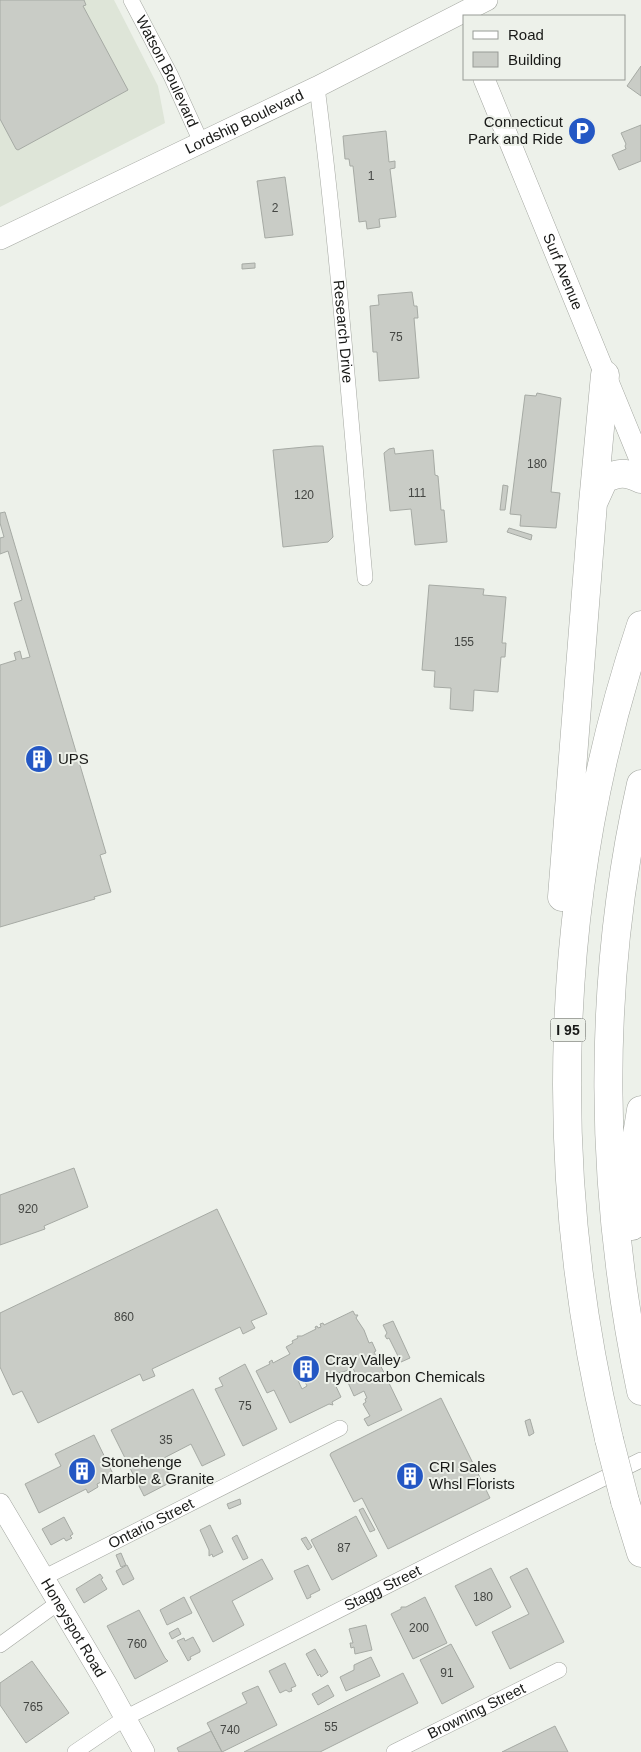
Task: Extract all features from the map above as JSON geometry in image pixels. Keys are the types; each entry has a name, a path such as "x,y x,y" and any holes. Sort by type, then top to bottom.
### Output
{"highway":[{"path":"567,1114 559,969 560,922 605,375"},
{"path":"593,503 604,479 616,474 630,474 641,479"},
{"name":"I 95","path":"641,625 606,748 582,873 571,967 568,1017 567,1114 571,1202 578,1271 592,1359 609,1439 641,1553"},
{"path":"641,784 628,847 615,950 609,1035 608,1104 613,1206 618,1259 641,1391"},
{"path":"641,1110 633,1156 630,1203 641,1357"}],"main road":[{"name":"Lordship Boulevard","path":"470,15 487,0"},
{"name":"Lordship Boulevard","path":"0,239 317,87 461,23"},
{"name":"Surf Avenue","path":"484,80 641,462"},
{"name":"Honeyspot Road","path":"0,1504 106,1683 144,1752"}],"street":[{"name":"Watson Boulevard","path":"131,0 171,76 201,142"},
{"name":"Research Drive","path":"317,87 335,238 350,428 365,578"},
{"name":"Ontario Street","path":"43,1578 340,1428"},
{"name":"Stagg Street","path":"75,1752 125,1718 469,1544 641,1460"},
{"path":"0,1645 58,1603"},
{"name":"Browning Street","path":"394,1752 559,1670"}],"shaded area":[{"path":"0,0 114,0 158,86 165,123 0,207"}],"building":[{"path":"0,0 84,0 86,5 83,6 128,90 18,150 16,149 0,119"},
{"path":"641,66 641,96 627,86"},
{"path":"641,125 641,161 619,170 612,155 626,149 621,133"},
{"path":"386,131 389,162 395,161 395,168 390,169 396,217 379,219 380,227 367,229 366,221 359,222 353,166 350,166 349,159 345,159 343,136"},
{"path":"285,177 293,235 265,238 257,181"},
{"path":"255,263 255,268 242,269 242,264"},
{"path":"412,292 414,306 417,306 418,318 414,318 419,378 379,381 377,352 373,352 370,306 379,305 378,295"},
{"path":"537,393 561,398 551,492 560,493 556,528 520,526 521,515 510,514 525,395 536,396"},
{"path":"323,446 333,537 328,542 283,547 273,450"},
{"path":"394,448 395,454 433,450 435,475 438,476 441,510 444,510 447,542 415,545 411,509 390,511 384,453"},
{"path":"503,485 508,486 505,510 500,510"},
{"name":"UPS","path":"5,512 106,853 100,855 111,892 94,897 95,899 0,927 0,665 16,660 14,653 20,651 22,659 30,657 14,603 22,600 8,551 0,554 0,538 4,537 0,523 0,513"},
{"path":"509,528 532,535 531,540 507,532"},
{"path":"429,585 484,589 483,595 506,597 502,643 506,643 505,657 501,657 498,692 474,690 473,711 450,709 451,688 434,687 435,671 422,670"},
{"path":"74,1168 88,1207 44,1226 45,1229 0,1245 0,1195"},
{"path":"217,1209 267,1314 251,1321 255,1328 243,1334 240,1327 152,1369 155,1376 143,1381 140,1374 38,1423 22,1391 13,1395 0,1367 0,1313"},
{"name":"Cray Valley Hydrocarbon Chemicals","path":"353,1311 355,1315 358,1315 356,1318 364,1330 369,1343 372,1342 376,1351 374,1352 402,1410 368,1426 364,1419 370,1416 363,1404 367,1398 364,1391 354,1396 346,1378 355,1373 353,1368 336,1373 337,1375 332,1378 341,1397 332,1402 333,1405 329,1404 290,1423 274,1390 267,1393 256,1371 270,1364 269,1362 272,1360 273,1363 290,1354 286,1347 298,1338 297,1336 302,1336 316,1329 315,1327 317,1326 318,1328 321,1327 320,1324 323,1323 324,1325","holes":["299,1370 307,1386 302,1389 294,1372"]},
{"path":"393,1321 410,1358 401,1362 389,1338 387,1339 385,1336 387,1333 383,1325"},
{"path":"245,1364 277,1429 243,1446 215,1389 223,1386 219,1378"},
{"path":"193,1389 225,1455 202,1466 191,1444 162,1459 173,1481 144,1496 111,1430"},
{"name":"CRI Sales Whsl Florists","path":"441,1398 490,1498 388,1549 362,1498 354,1502 330,1455"},
{"path":"530,1419 534,1433 529,1436 525,1421"},
{"name":"Stonehenge Marble & Granite","path":"94,1435 114,1476 97,1484 98,1487 88,1493 86,1489 39,1513 25,1484 61,1466 55,1454"},
{"path":"240,1499 241,1504 229,1509 227,1504"},
{"path":"363,1508 375,1530 370,1532 359,1510"},
{"path":"356,1516 377,1556 332,1580 311,1540"},
{"path":"64,1517 73,1534 70,1536 72,1538 66,1541 64,1538 51,1545 42,1529"},
{"path":"210,1525 223,1552 213,1557 212,1554 209,1556 209,1550 200,1530"},
{"path":"237,1535 248,1558 243,1560 232,1538"},
{"path":"306,1537 312,1547 308,1550 301,1539"},
{"path":"121,1553 126,1565 121,1567 116,1555"},
{"path":"262,1559 273,1579 232,1601 244,1625 213,1642 190,1597"},
{"path":"127,1565 134,1579 123,1585 116,1571"},
{"path":"308,1565 320,1590 310,1595 311,1597 307,1599 294,1571"},
{"path":"491,1568 511,1607 476,1626 455,1586"},
{"path":"527,1568 564,1642 510,1669 492,1632 529,1614 510,1577"},
{"path":"100,1574 107,1589 84,1603 76,1589"},
{"path":"184,1597 192,1613 167,1625 160,1610"},
{"path":"425,1597 447,1643 413,1659 391,1614 401,1609 401,1607 406,1607"},
{"path":"139,1610 168,1661 135,1679 107,1626"},
{"path":"366,1625 372,1650 355,1654 354,1647 351,1648 350,1643 353,1643 349,1629"},
{"path":"178,1628 181,1634 172,1639 169,1633"},
{"path":"193,1637 200,1652 190,1657 191,1659 188,1661 177,1641 184,1638 185,1641"},
{"path":"451,1644 474,1687 442,1704 420,1660"},
{"path":"315,1649 328,1672 321,1677 320,1674 318,1676 306,1654"},
{"path":"371,1657 380,1676 346,1691 340,1677 354,1670 354,1665"},
{"path":"32,1661 69,1713 26,1743 0,1705 0,1683"},
{"path":"285,1663 296,1686 291,1688 292,1691 286,1690 280,1693 269,1671"},
{"path":"403,1673 418,1703 320,1752 244,1752"},
{"path":"328,1685 334,1696 318,1705 312,1694"},
{"path":"258,1686 277,1725 222,1752 207,1723 247,1703 242,1693"},
{"path":"555,1726 568,1752 502,1752"},
{"path":"211,1731 222,1752 179,1752 177,1748"}],"place":[{"name":"Connecticut Park and Ride","path":"582,131"},
{"name":"UPS","path":"39,759"},
{"name":"Cray Valley Hydrocarbon Chemicals","path":"306,1369"},
{"name":"Stonehenge Marble & Granite","path":"82,1471"},
{"name":"CRI Sales Whsl Florists","path":"410,1476"}]}
